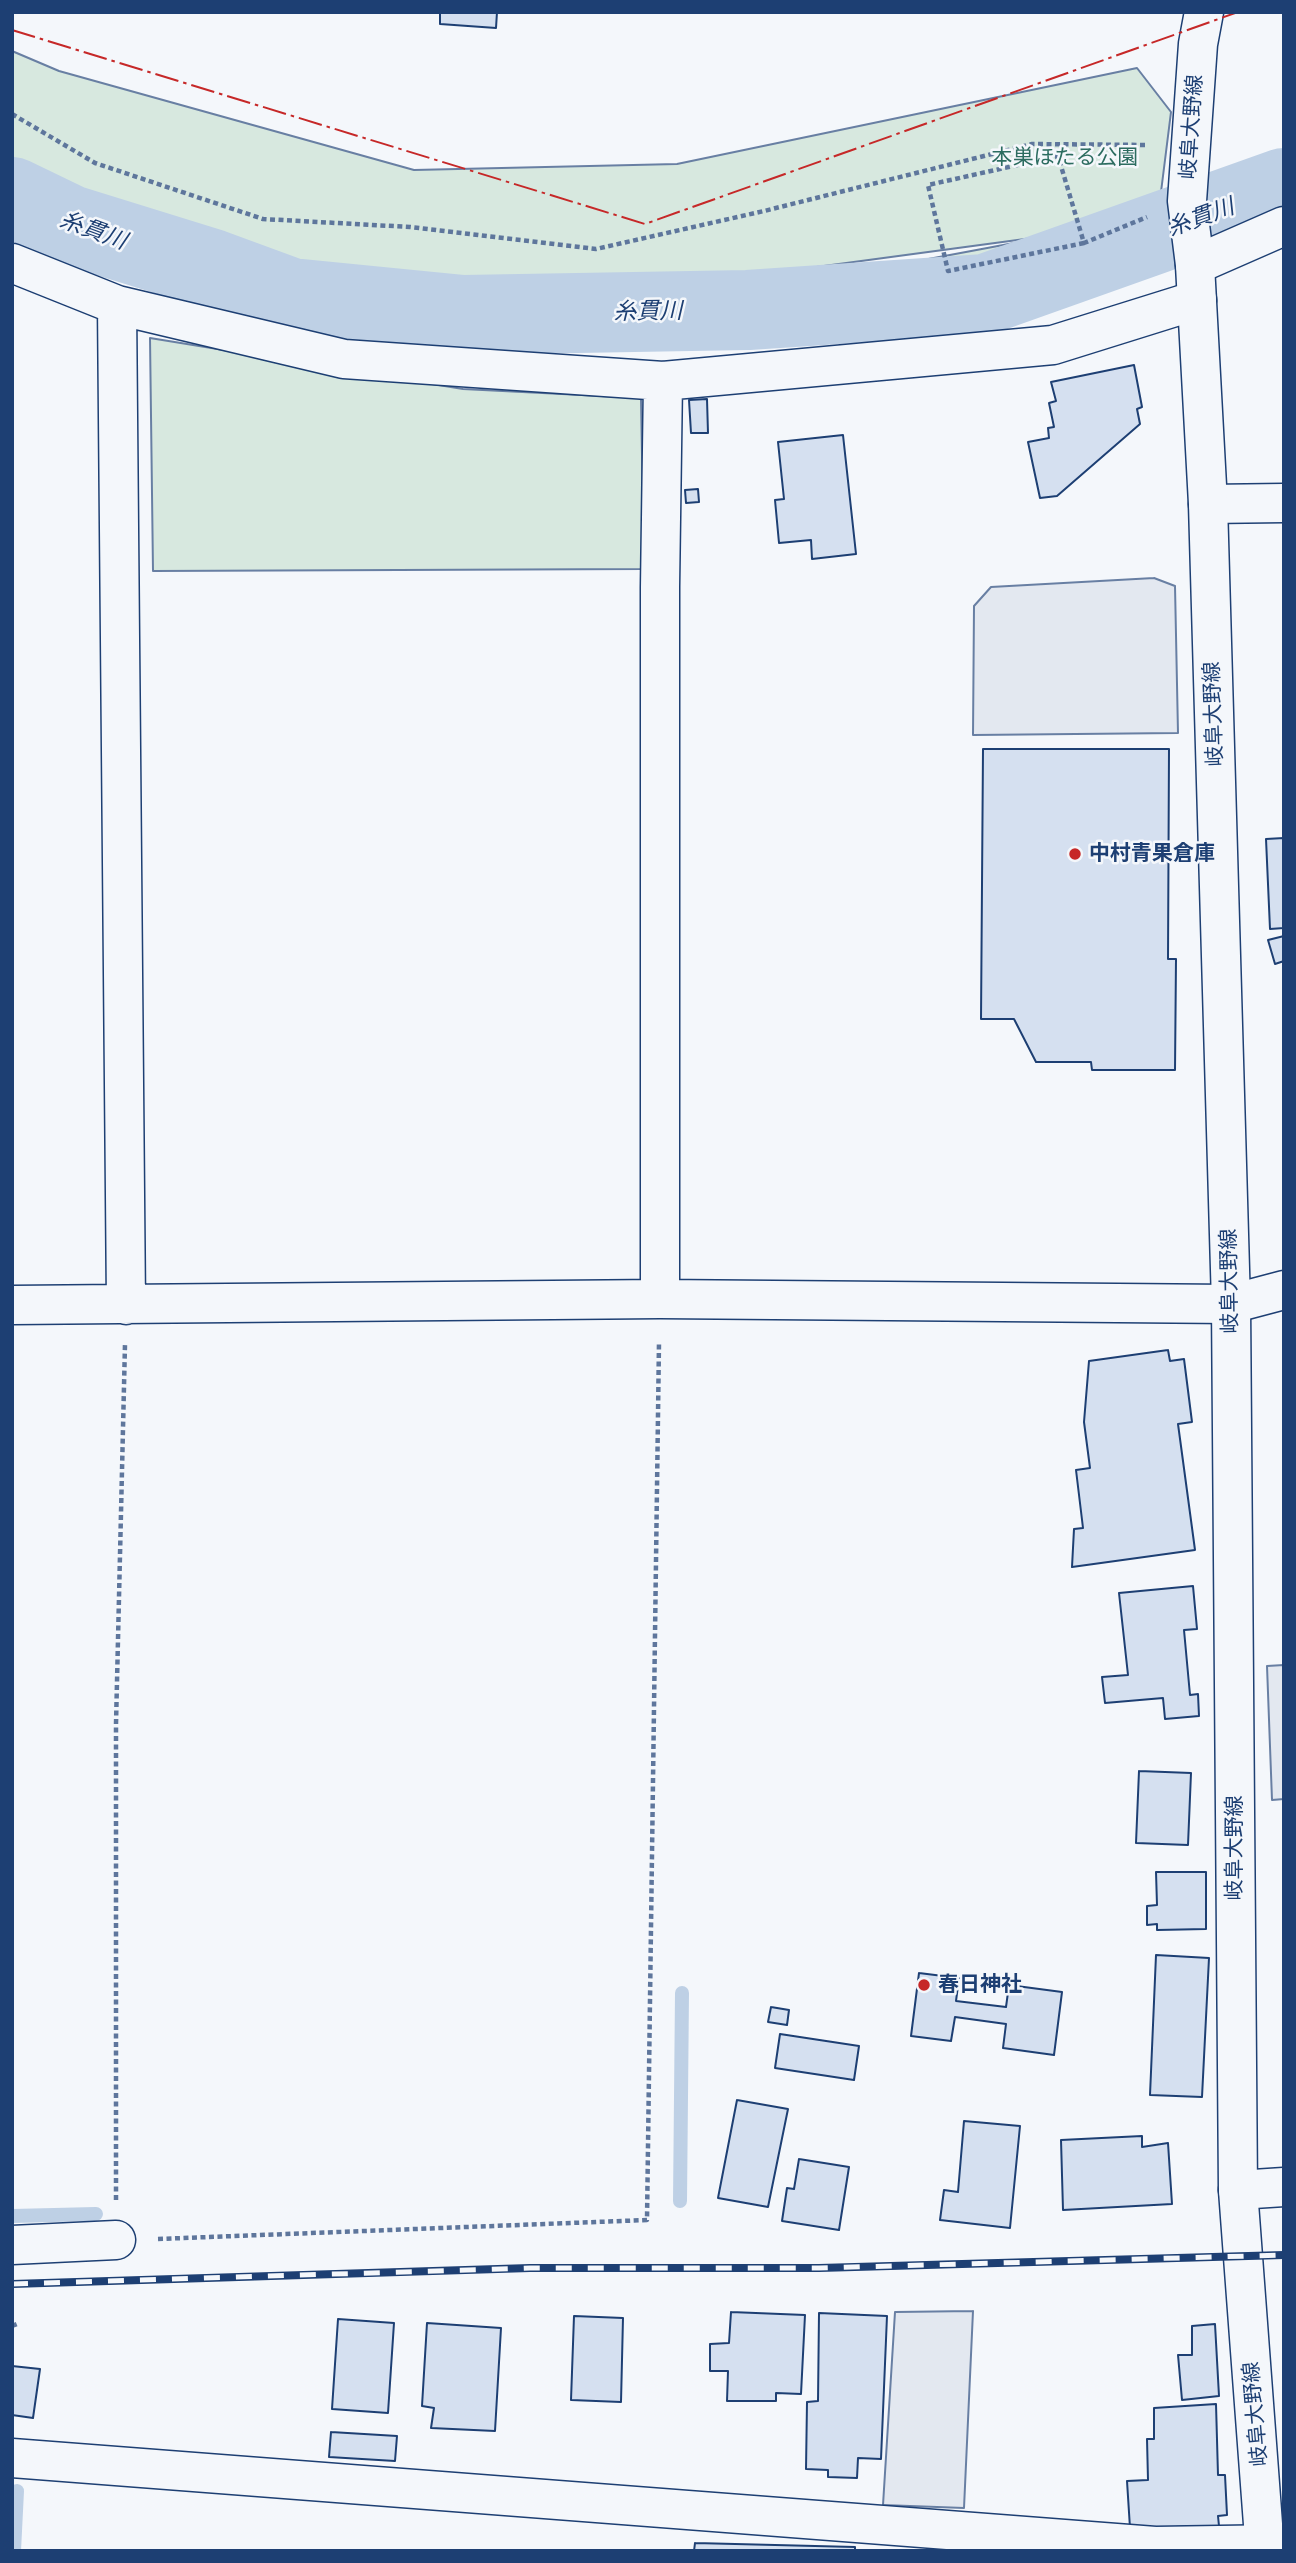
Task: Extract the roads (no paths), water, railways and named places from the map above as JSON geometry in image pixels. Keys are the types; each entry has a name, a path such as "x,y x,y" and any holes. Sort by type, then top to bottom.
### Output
{"street":[{"name":"岐阜大野線","path":"1204,12 1198,44 1187,201 1196,282 1208,504 1231,1304 1238,2190 1272,2547"},
{"path":"12,263 117,305 344,359 663,381 1053,345 1196,282 1284,226"},
{"path":"117,305 126,1305"},
{"path":"660,1299 660,587 663,381"},
{"path":"1208,504 1284,503"},
{"path":"12,1305 660,1299 1231,1304 1284,1290"},
{"path":"1238,2190 1284,2187"},
{"path":"12,2245 116,2240"},
{"path":"12,2458 1155,2546 1272,2547"}],"waterway":[{"name":"糸貫川","path":"12,197 70,225 212,269 291,298 463,315 748,310 986,294 1284,188"},
{"path":"680,2201 682,1993"},
{"path":"12,2216 96,2214"},
{"path":"14,2551 17,2491"}],"railway":[{"path":"12,2284 530,2268 819,2268 1284,2255"}],"place":[{"name":"中村青果倉庫","path":"1075,854"},
{"name":"春日神社","path":"924,1985"}],"park label":[{"name":"本巣ほたる公園","path":"1065,158"}]}
